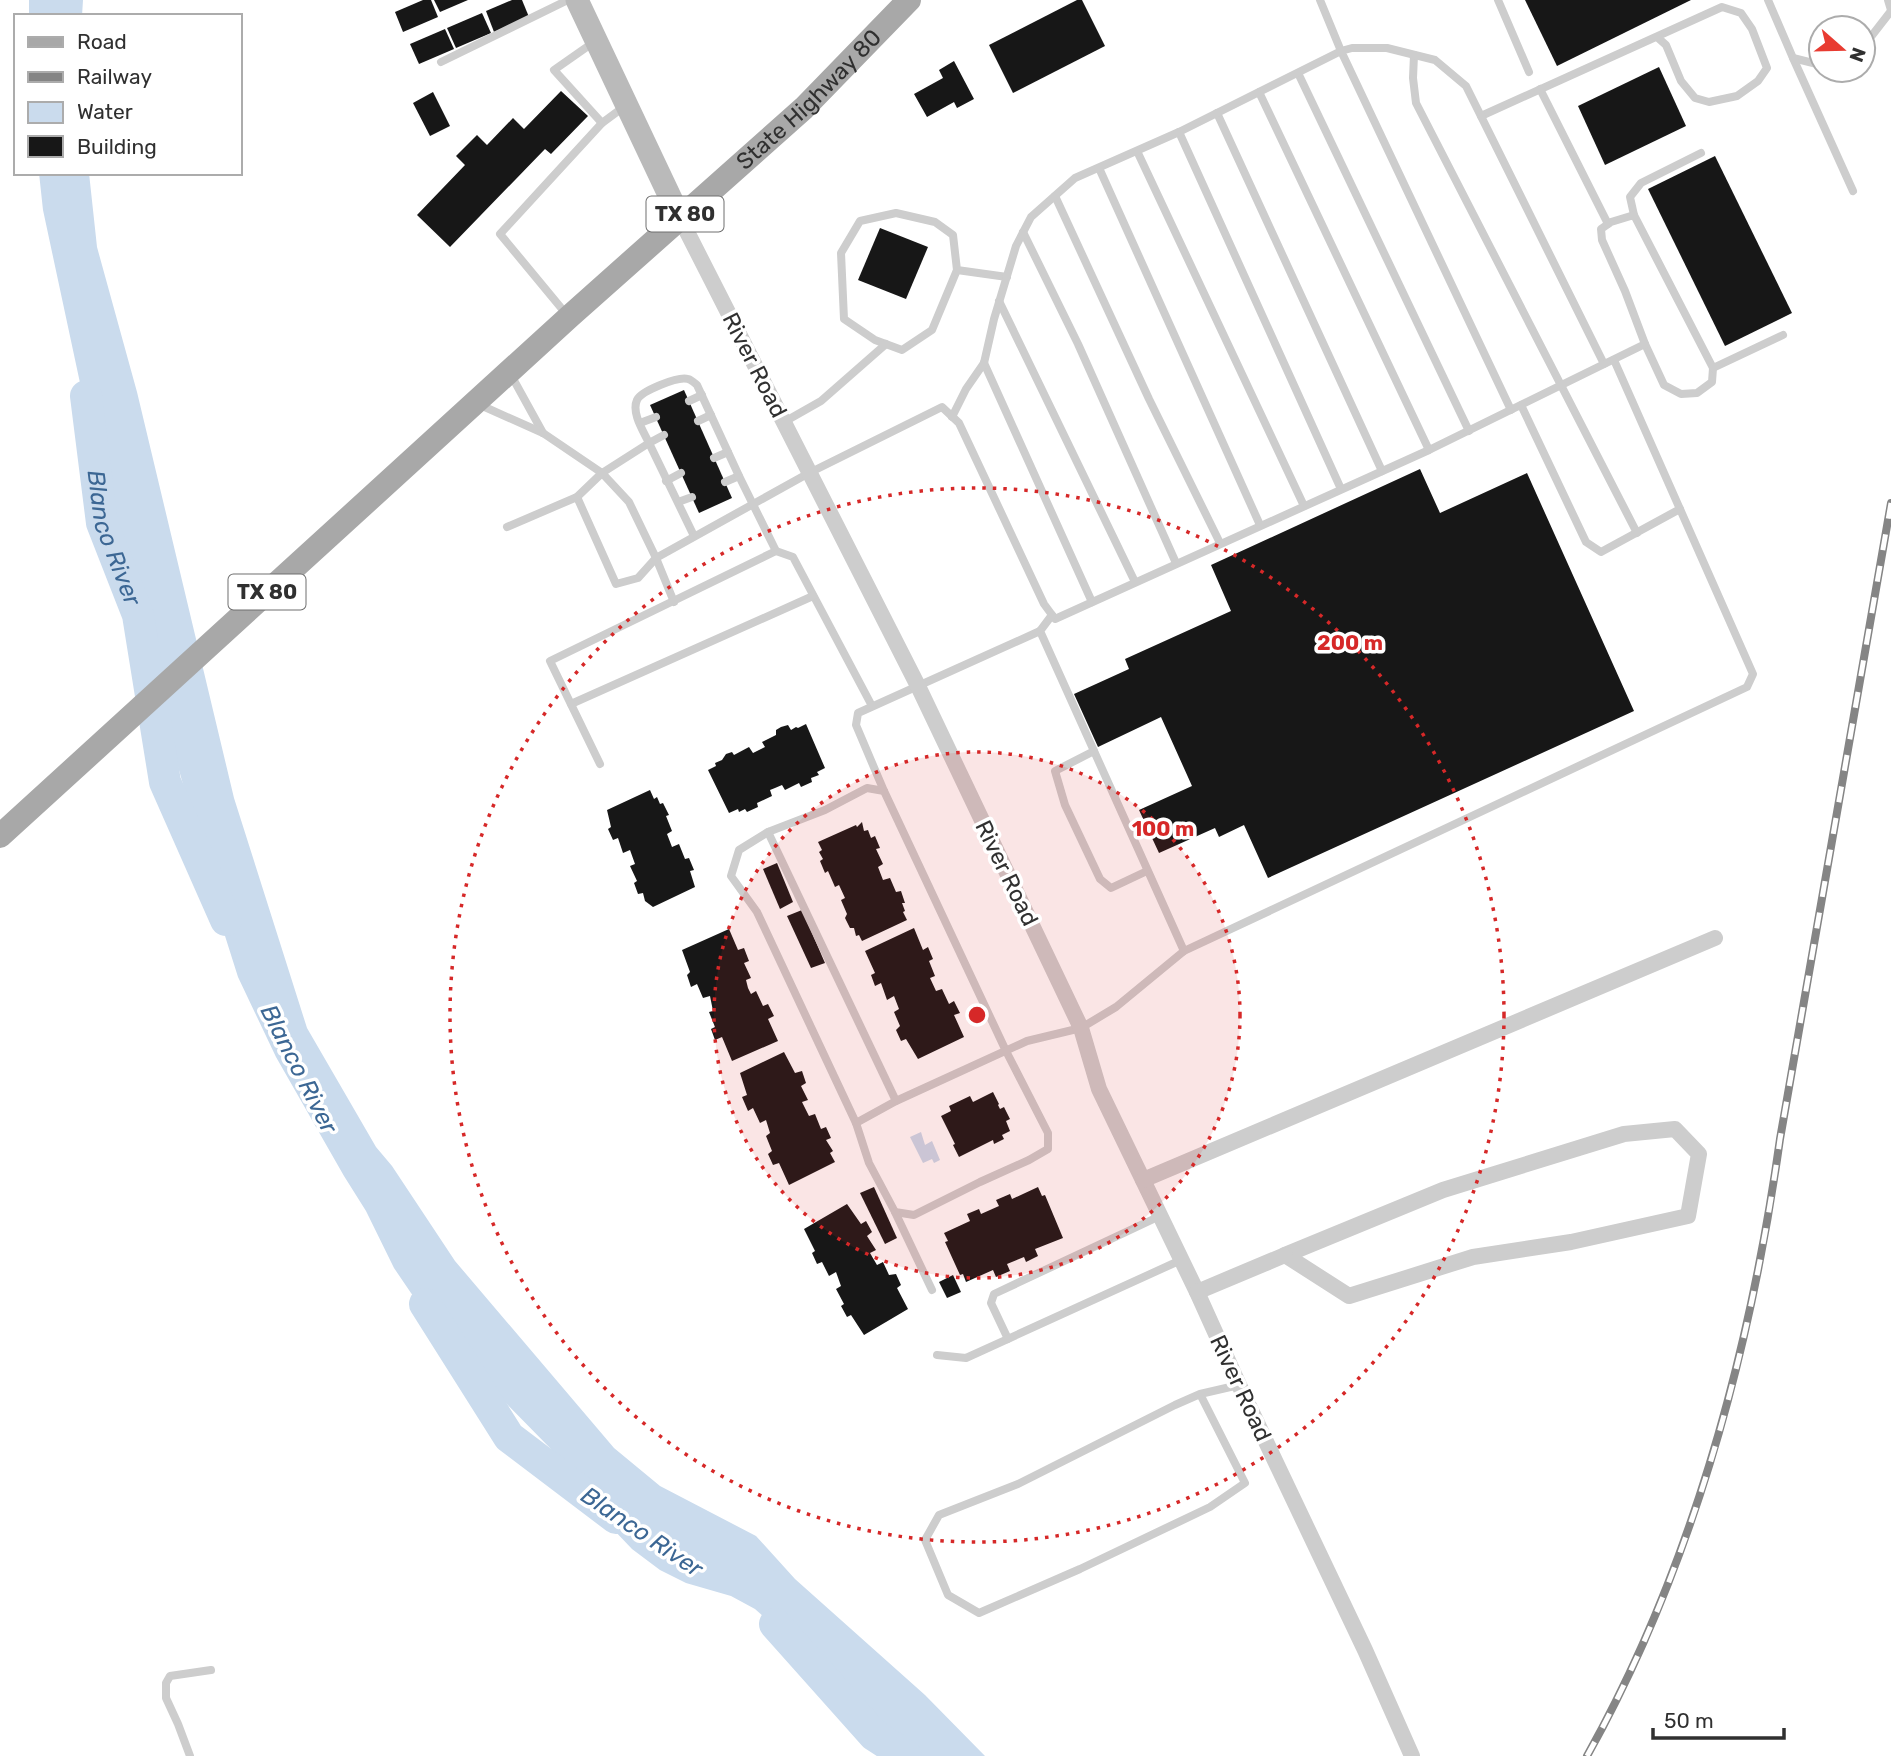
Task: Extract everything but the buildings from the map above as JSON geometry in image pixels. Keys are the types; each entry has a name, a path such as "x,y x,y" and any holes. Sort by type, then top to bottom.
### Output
{"main road":[{"name":"State Highway 80","path":"0,836 569,317 804,108 902,3"}],"street":[{"name":"River Road","path":"577,0 680,218 918,686 1081,1028 1099,1089 1365,1650 1412,1756"},
{"path":"1143,1180 1715,938"},
{"path":"1197,1292 1285,1255 1443,1190 1624,1134 1675,1129 1699,1154 1688,1216 1571,1242 1473,1257 1349,1296 1285,1255"}],"lane":[{"path":"441,62 568,0"},
{"path":"1320,0 1341,51 1511,410"},
{"path":"1499,0 1528,72"},
{"path":"1768,0 1853,191"},
{"path":"1877,29 1891,11 1888,0"},
{"path":"1481,116 1722,7 1741,13 1752,29 1767,68 1758,80 1737,96 1709,102 1695,98 1681,81 1667,45 1657,37"},
{"path":"596,40 554,70 601,123"},
{"path":"952,417 966,389 984,363 1016,246 1031,217 1075,178 1179,132 1341,51 1352,48 1387,48 1435,60 1466,86 1604,364"},
{"path":"1414,55 1416,103 1637,533"},
{"path":"1793,58 1807,62"},
{"path":"1298,73 1469,430"},
{"path":"1540,89 1608,224"},
{"path":"1259,92 1429,450"},
{"path":"569,317 500,234 601,123 627,105"},
{"path":"1217,113 1382,471"},
{"path":"1179,132 1341,489"},
{"path":"1137,151 1304,506"},
{"path":"1634,215 1601,229 1602,240 1664,385 1681,394 1697,393 1712,382 1713,368 1634,215 1630,197 1641,183 1701,153"},
{"path":"1099,168 1260,525"},
{"path":"1055,196 1220,544"},
{"path":"896,214 935,222 953,235 957,271 932,330 902,350 875,340 844,319 841,253 860,221 896,214"},
{"path":"1023,232 1078,344 1176,564"},
{"path":"957,271 1007,277"},
{"path":"999,301 1135,582"},
{"path":"1713,368 1783,335"},
{"path":"784,422 821,401 886,344"},
{"path":"577,497 616,584 638,578 656,558 809,473 942,407 959,423 1044,604 1055,619 1429,450 1645,344"},
{"path":"856,1123 896,1101 1027,1041 1081,1028 1116,1007 1184,951 1747,687 1754,674 1614,360"},
{"path":"984,363 1092,602"},
{"path":"509,372 543,433"},
{"path":"694,536 666,481 635,409 637,399 643,393 678,378 689,379 697,385 776,551"},
{"path":"689,401 702,395"},
{"path":"476,403 543,433 602,473 629,502 674,602"},
{"path":"1521,405 1586,542 1601,552 1680,509"},
{"path":"698,421 711,415"},
{"path":"640,423 656,417"},
{"path":"508,527 577,497 602,473 664,435"},
{"path":"714,458 728,452"},
{"path":"666,481 681,473"},
{"path":"725,482 739,476"},
{"path":"678,502 692,497"},
{"path":"600,764 550,661 776,551 793,556 872,706"},
{"path":"571,704 813,596"},
{"path":"895,1212 914,1215 1030,1160 1048,1149 1048,1133 1006,1051 884,791 856,725 858,713 1040,631 1052,615"},
{"path":"1040,631 1184,951"},
{"path":"1094,751 1055,771 1065,805 1100,878 1111,888 1147,871"},
{"path":"884,791 867,788 825,810 768,832 739,850 732,876 757,912 856,1123 869,1163 932,1290"},
{"path":"768,832 896,1101"},
{"path":"1008,1339 991,1303 994,1294 1160,1216"},
{"path":"936,1355 966,1358 1181,1260"},
{"path":"1200,1394 1245,1483 1210,1507 1080,1569 979,1613 948,1595 925,1540 939,1515 1018,1484 1200,1394 1239,1385"},
{"path":"190,1756 166,1698 166,1683 170,1676 211,1670"}],"water":[{"path":"29,0 83,0 82,14 29,14"},
{"path":"39,175 89,175 97,247 137,392 234,798 307,1028 376,1147 392,1166 455,1261 614,1448 660,1486 756,1536 795,1579 925,1695 985,1756 897,1756 869,1723 755,1609 731,1596 686,1583 660,1570 632,1549 592,1507 550,1448 439,1330 394,1268 366,1211 276,1057 238,977 213,898 163,714 130,577 107,509 43,210"},
{"path":"921,1132 925,1145 932,1141 940,1160 934,1163 932,1159 923,1163 910,1137"}],"waterway":[{"name":"Blanco River","path":"86,396 102,523 138,615 165,782 226,920"},
{"name":"Blanco River","path":"425,1304 509,1437 616,1518"},
{"name":"Blanco River","path":"775,1624 874,1735 906,1756"}],"railway":[{"path":"1587,1756 1658,1610 1687,1534 1734,1379 1767,1219 1891,503"}]}
